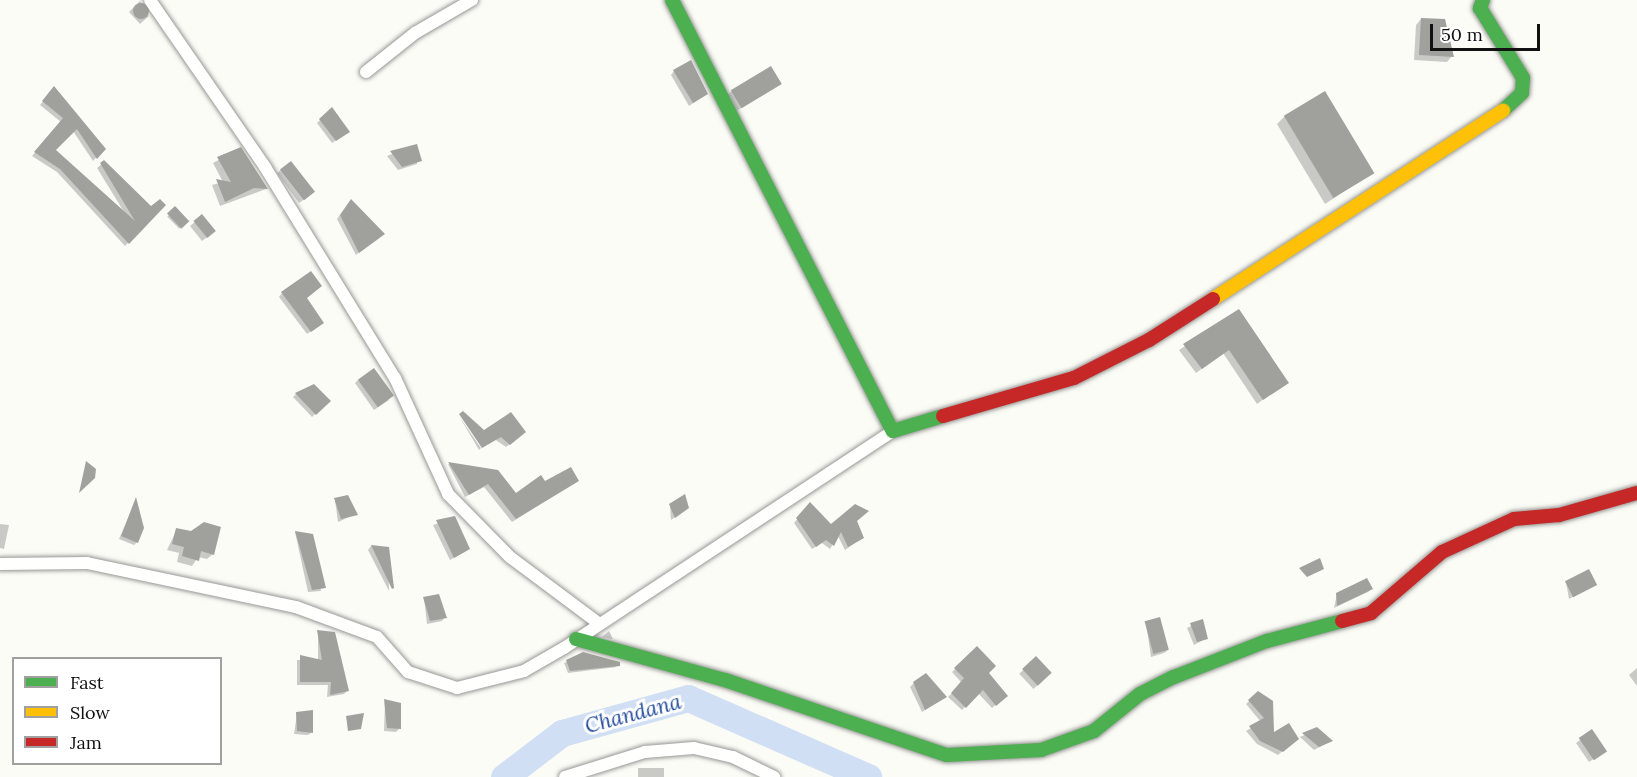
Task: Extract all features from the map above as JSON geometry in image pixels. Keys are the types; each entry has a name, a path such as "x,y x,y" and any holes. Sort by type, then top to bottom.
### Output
{"street":[{"path":"150,0 265,167 395,378 448,494 510,557 597,622"},
{"path":"366,72 415,33 472,0"},
{"path":"672,0 893,430"},
{"path":"0,564 87,563 296,607 377,637 408,672 457,688 524,671 576,639 597,622 710,556 893,430 1074,378 1149,340 1256,275 1513,104 1522,93 1523,78 1480,8 1484,0"},
{"path":"576,639 725,680 947,755 1041,750 1094,731 1140,694 1174,677 1267,641 1371,613 1442,552 1514,519 1559,515 1637,493"},
{"path":"565,777 645,752 694,748 733,757 774,777"}],"building":[{"path":"138,3 144,3 149,11 147,17 138,19 133,14 133,8"},
{"path":"1421,18 1445,19 1454,57 1419,55"},
{"path":"691,60 708,94 693,103 673,70"},
{"path":"771,66 782,84 742,108 731,90"},
{"path":"54,86 106,149 97,159 77,129 56,150 135,221 100,163 104,160 151,206 160,199 166,205 129,244 60,169 34,152 63,118 42,101"},
{"path":"1325,91 1374,173 1333,198 1284,116"},
{"path":"332,107 350,132 336,141 319,119"},
{"path":"417,144 422,161 402,167 390,151"},
{"path":"241,147 268,189 254,188 225,202 216,179 231,182 217,157"},
{"path":"291,161 315,192 304,200 280,170"},
{"path":"351,199 385,234 359,253 340,215"},
{"path":"175,206 189,221 181,229 167,214"},
{"path":"202,214 216,231 207,238 193,221"},
{"path":"311,271 322,286 307,298 324,323 311,332 281,292"},
{"path":"1239,309 1289,383 1263,400 1229,350 1202,369 1183,344"},
{"path":"374,368 394,396 378,407 358,380"},
{"path":"314,384 331,401 316,415 295,393"},
{"path":"463,411 484,430 511,412 526,432 510,445 501,437 482,448 459,414"},
{"path":"86,461 96,469 95,478 79,493"},
{"path":"448,462 498,470 516,493 541,475 545,481 571,467 579,481 516,519 488,484 469,495"},
{"path":"685,494 689,508 675,518 669,504"},
{"path":"348,495 358,515 341,519 334,498"},
{"path":"136,497 144,528 138,543 121,536"},
{"path":"810,502 831,524 855,504 869,511 857,521 864,538 848,547 841,532 834,546 826,540 816,547 796,518"},
{"path":"455,516 470,549 454,558 436,520"},
{"path":"204,522 221,527 214,555 201,551 199,561 182,556 184,547 172,544 176,528 191,531"},
{"path":"295,531 313,534 326,588 312,590"},
{"path":"371,545 389,547 394,588 392,589"},
{"path":"1320,558 1324,569 1307,577 1299,568"},
{"path":"1589,569 1597,585 1573,597 1565,581"},
{"path":"1367,578 1373,589 1337,606 1336,593"},
{"path":"439,594 447,618 430,621 423,597"},
{"path":"1160,617 1169,650 1153,654 1145,621"},
{"path":"1203,619 1208,639 1197,642 1190,623"},
{"path":"317,630 335,632 349,691 330,695 331,682 300,682 300,655 322,660"},
{"path":"977,646 996,666 989,673 1008,696 996,706 983,690 966,708 951,693 964,678 954,668"},
{"path":"583,652 620,662 620,666 570,671 566,660"},
{"path":"1036,656 1052,673 1038,686 1022,669"},
{"path":"926,673 947,697 925,710 913,682"},
{"path":"1258,691 1273,701 1274,732 1289,723 1299,739 1283,752 1260,741 1249,726 1264,718 1248,700"},
{"path":"384,699 401,703 401,729 387,728"},
{"path":"313,710 313,733 297,731 296,712"},
{"path":"364,713 361,729 348,731 346,716"},
{"path":"1317,727 1333,741 1319,747 1302,733"},
{"path":"1592,729 1607,751 1594,760 1579,738"}],"waterway":[{"name":"Chandana","path":"504,777 562,733 688,698 868,777"}],"traffic: fast":[{"path":"672,0 893,431 943,416"},
{"path":"1483,0 1480,8 1523,78 1522,93 1503,111"},
{"path":"576,639 725,680 947,755 1041,750 1094,731 1140,694 1174,677 1267,641 1342,621"}],"traffic: slow":[{"path":"1213,299 1503,111"}],"traffic: jam":[{"path":"943,416 1074,378 1149,340 1213,299"},
{"path":"1342,621 1371,613 1442,552 1514,519 1559,515 1637,493"}]}
